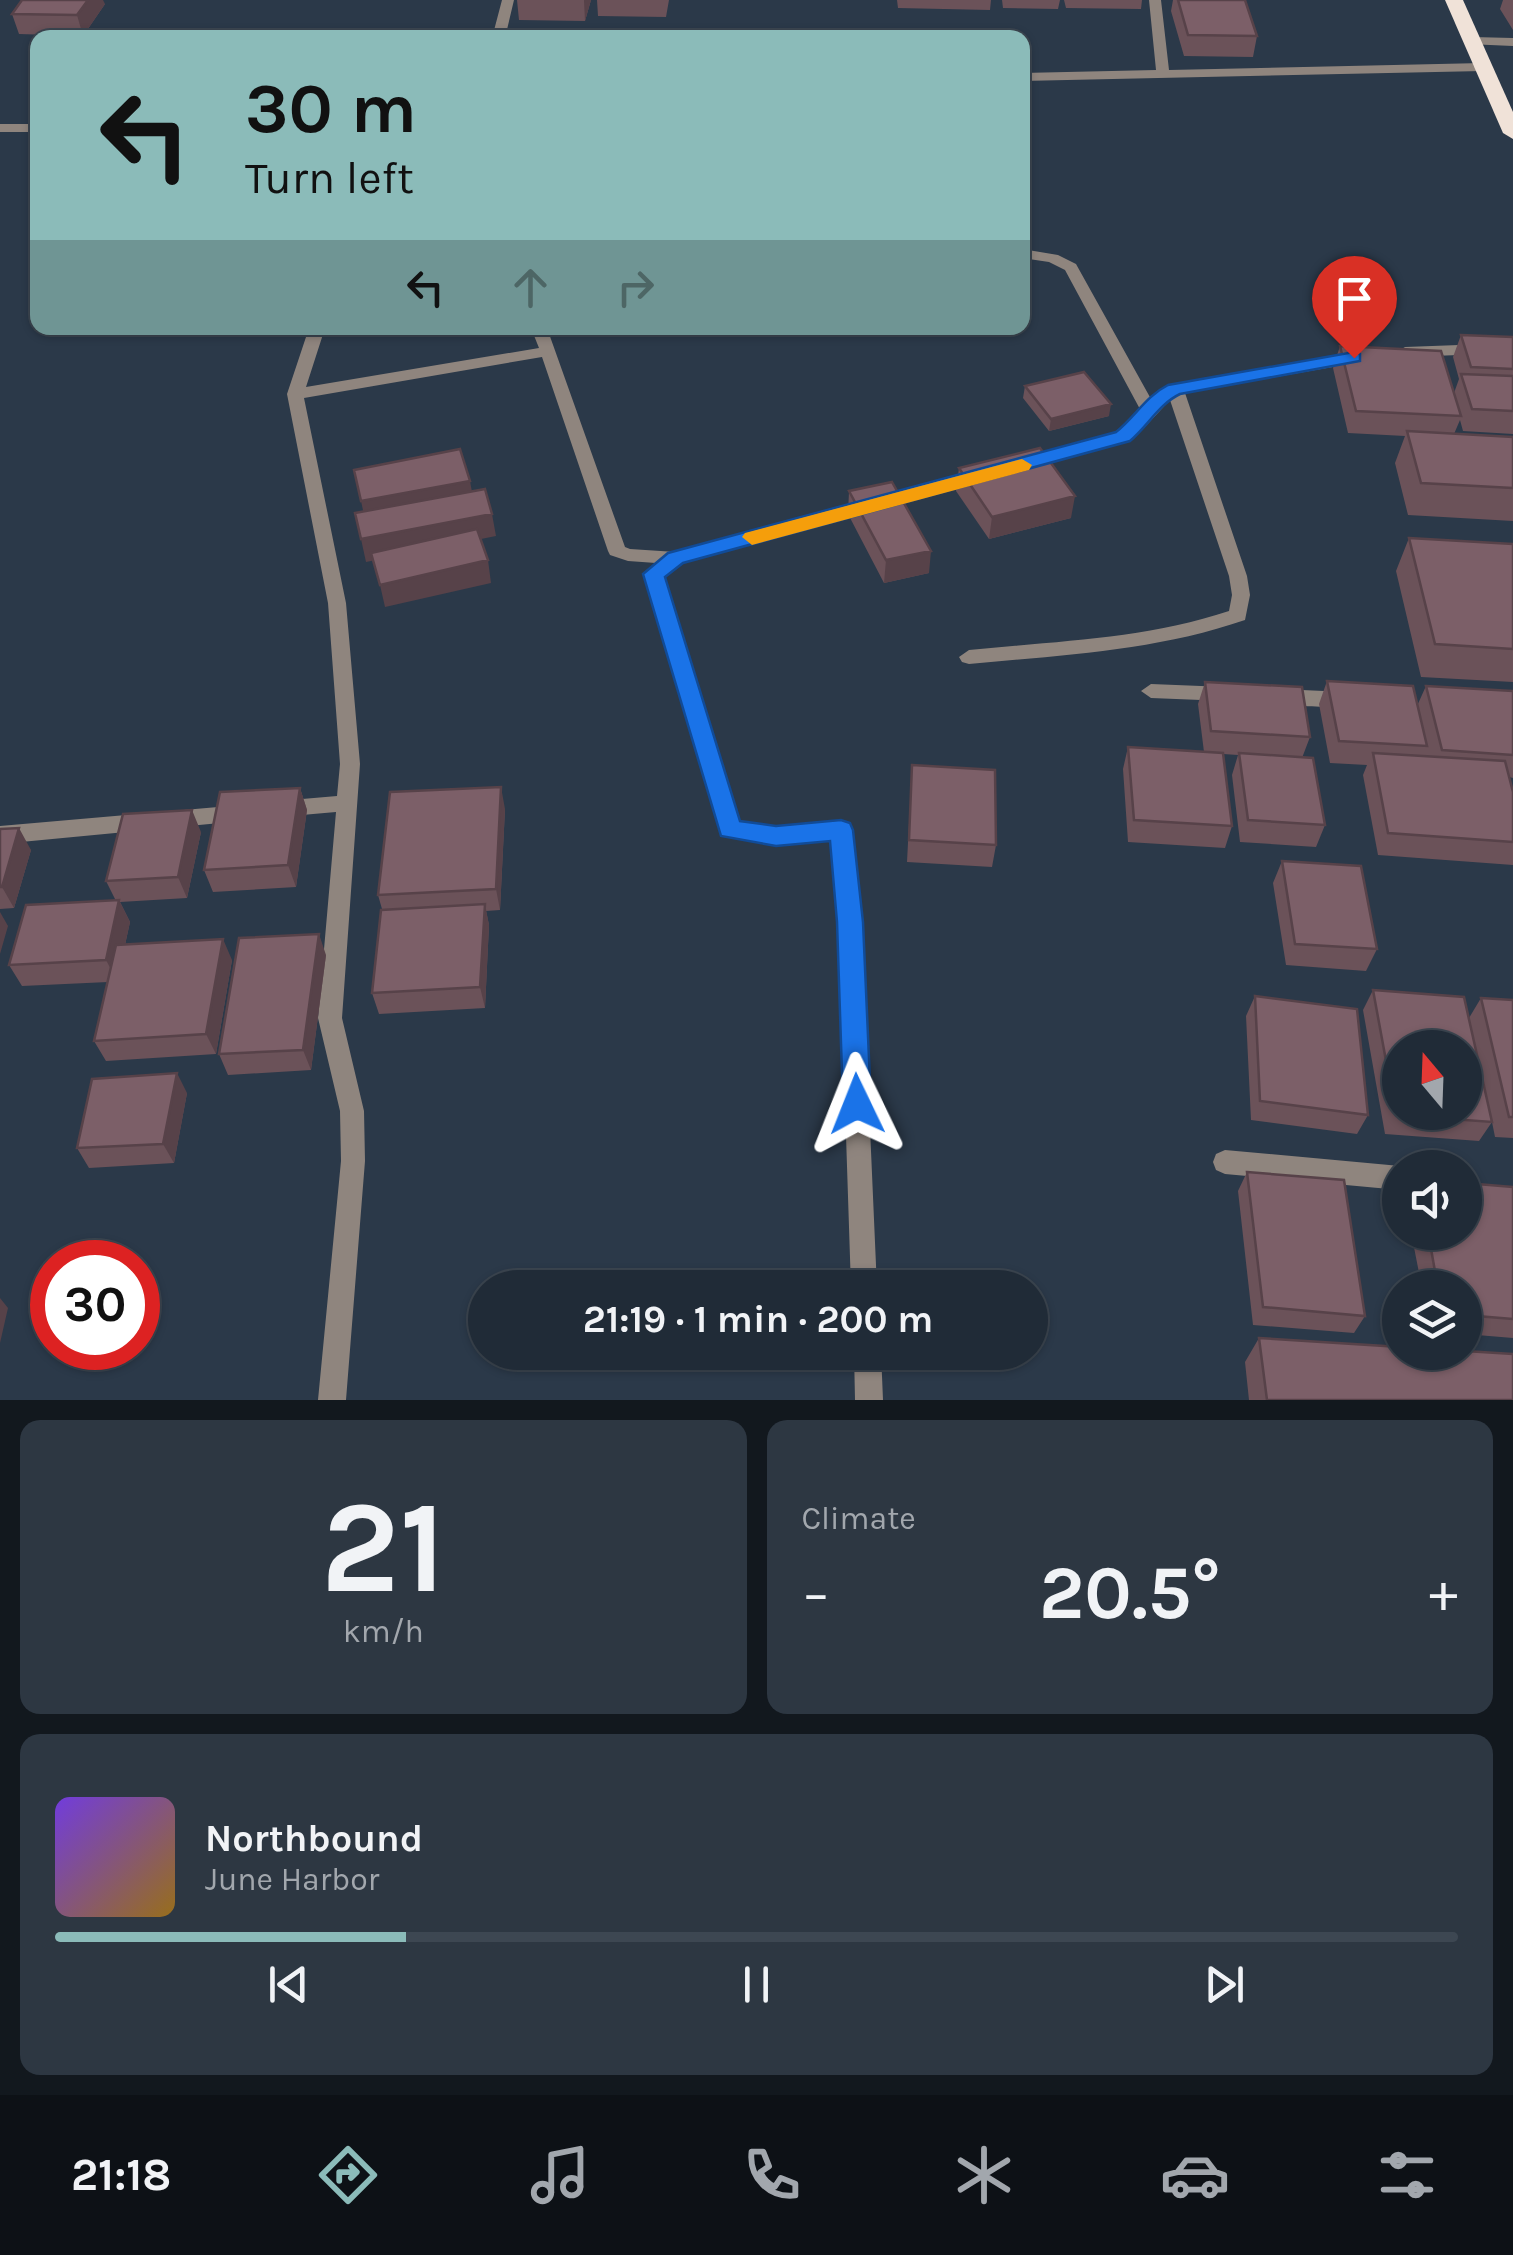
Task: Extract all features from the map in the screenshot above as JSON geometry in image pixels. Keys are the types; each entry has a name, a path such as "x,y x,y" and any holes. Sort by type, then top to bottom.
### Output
{"highway":[{"path":"1454,0 1513,133"}],"street":[{"path":"500,30 508,0"},
{"path":"1155,0 1163,74"},
{"path":"1472,42 1513,42"},
{"path":"1030,77 1484,67"},
{"path":"0,128 30,128"},
{"path":"1030,254 1071,267 1148,409"},
{"path":"314,335 296,394 340,628 350,764 330,1018 352,1111 353,1161 332,1400"},
{"path":"542,335 617,551 676,558 1123,436 1140,424 1159,396 1174,389 1354,358 1513,348"},
{"path":"296,394 548,352"},
{"path":"968,658 1163,635 1238,615 1238,576 1174,389"},
{"path":"676,558 654,574 730,829 776,836 841,830 850,922 863,1270"},
{"path":"1151,691 1360,700"},
{"path":"0,836 347,803"},
{"path":"1224,1162 1382,1176"},
{"path":"867,1370 868,1400"}],"building":[{"path":"22,0 88,0 77,15 12,14"},
{"path":"1178,0 1245,0 1257,36 1188,35"},
{"path":"1461,335 1513,337 1513,369 1471,367"},
{"path":"1340,346 1441,351 1461,416 1356,411"},
{"path":"1084,372 1111,404 1051,419 1025,386"},
{"path":"1461,374 1513,376 1513,411 1472,409"},
{"path":"1407,431 1513,437 1513,488 1421,483"},
{"path":"1040,448 1075,496 992,517 959,468"},
{"path":"460,449 470,481 361,501 354,470"},
{"path":"892,482 931,551 886,560 849,491"},
{"path":"485,489 492,514 361,539 355,513"},
{"path":"477,529 488,560 380,585 371,553"},
{"path":"1409,538 1513,544 1513,649 1435,644"},
{"path":"1327,681 1413,686 1427,746 1339,741"},
{"path":"1205,682 1302,687 1310,737 1211,731"},
{"path":"1426,686 1513,691 1513,755 1442,750"},
{"path":"1128,747 1223,753 1232,826 1134,820"},
{"path":"1239,753 1313,758 1325,825 1248,820"},
{"path":"1373,753 1505,761 1513,792 1513,842 1388,833"},
{"path":"912,765 995,770 996,845 909,840"},
{"path":"501,787 496,889 378,895 390,792"},
{"path":"300,788 288,865 204,870 220,792"},
{"path":"192,810 178,877 106,881 123,814"},
{"path":"19,828 2,887 0,887 0,829"},
{"path":"1282,861 1361,866 1377,949 1295,944"},
{"path":"119,900 106,960 9,965 26,905"},
{"path":"485,904 480,987 372,993 381,910"},
{"path":"319,934 303,1050 219,1054 239,938"},
{"path":"223,939 206,1034 94,1041 116,945"},
{"path":"1373,990 1464,997 1471,1030 1382,1030 1382,1039"},
{"path":"1255,996 1357,1009 1368,1115 1260,1101"},
{"path":"1481,998 1513,1000 1513,1117 1509,1117"},
{"path":"177,1073 163,1144 77,1148 92,1079"},
{"path":"1482,1077 1492,1122 1482,1121"},
{"path":"1247,1172 1344,1180 1365,1316 1263,1307"},
{"path":"1482,1184 1513,1187 1513,1319 1482,1316 1482,1270 1435,1270 1431,1250 1482,1250"},
{"path":"1259,1338 1382,1346 1382,1370 1482,1370 1482,1352 1513,1354 1513,1400 1267,1400"}],"slow traffic":[{"path":"752,537 1022,465"}],"route":[{"path":"857,1104 850,922 841,830 776,836 730,829 654,574 676,558 1123,436 1140,424 1159,396 1174,389 1354,358"}]}
